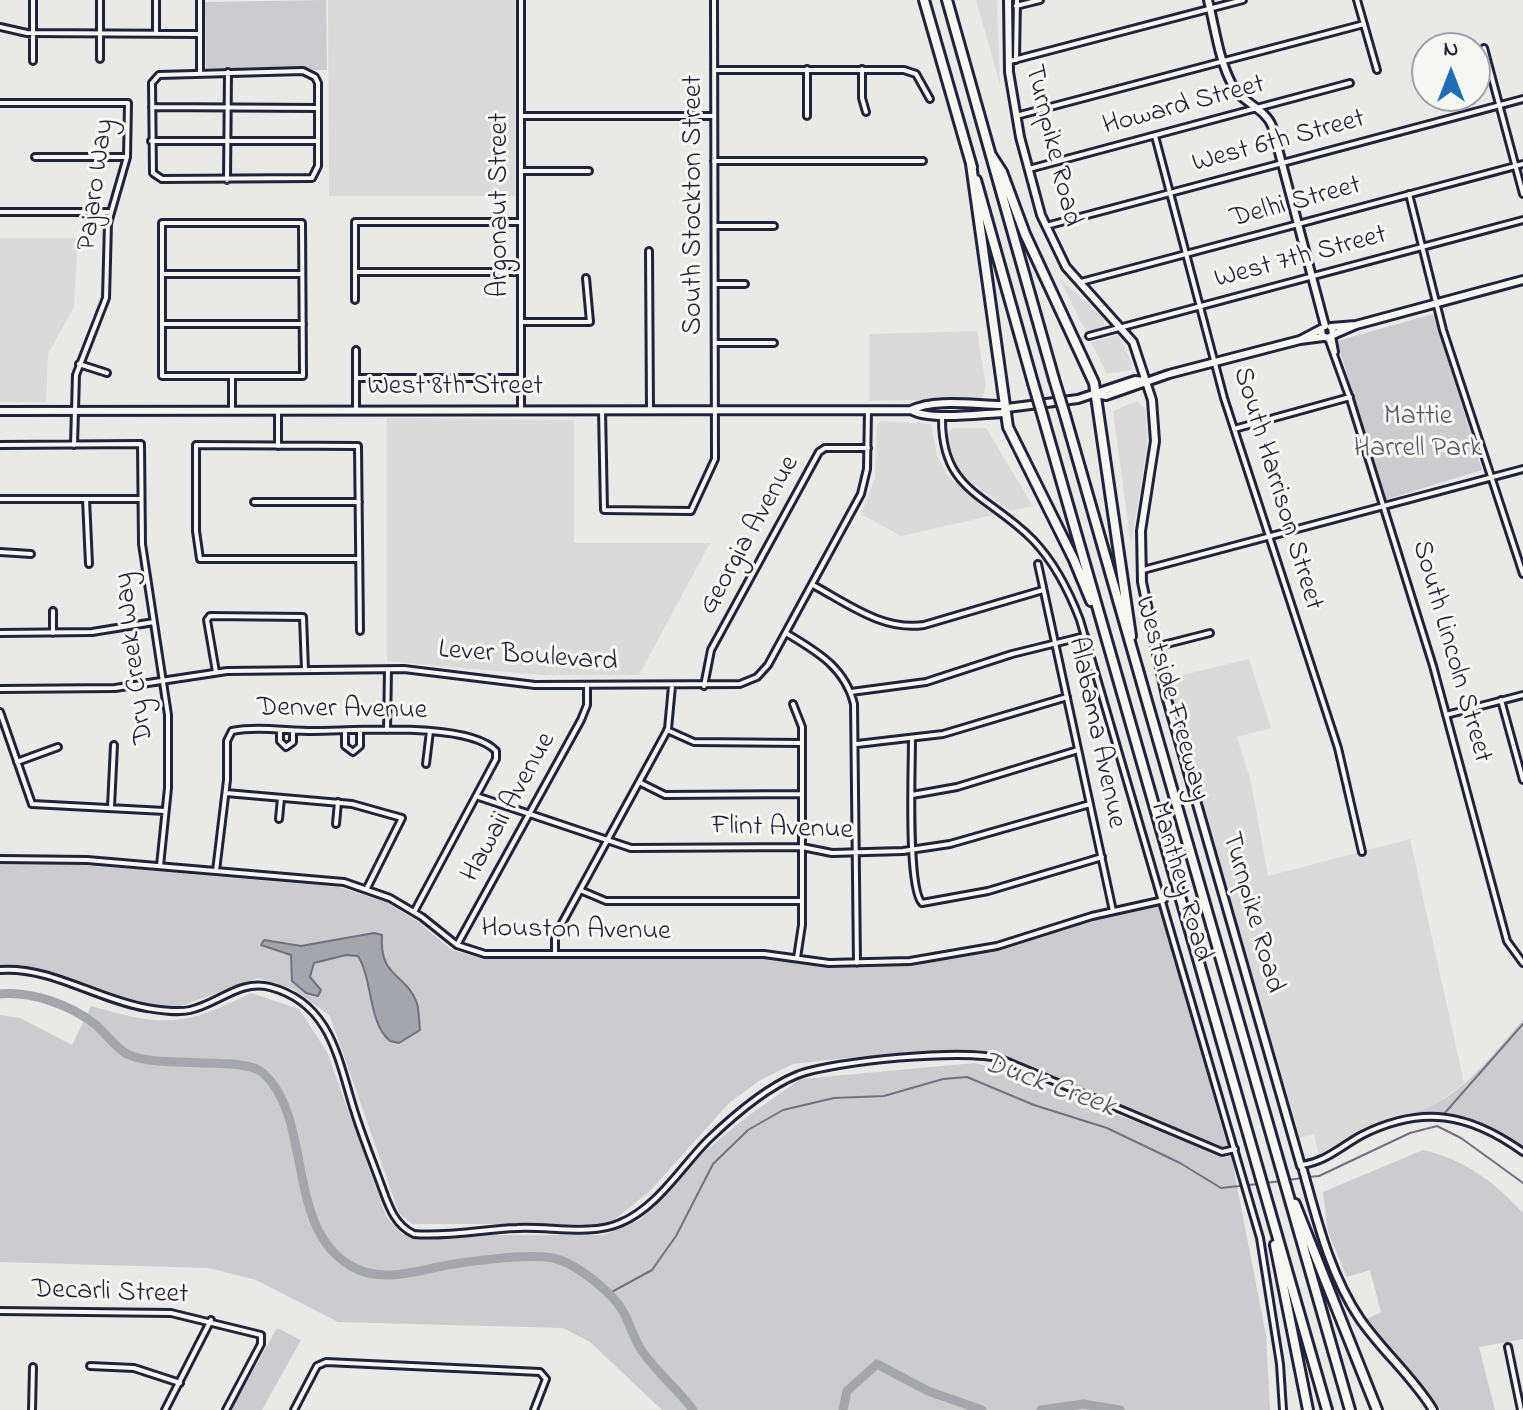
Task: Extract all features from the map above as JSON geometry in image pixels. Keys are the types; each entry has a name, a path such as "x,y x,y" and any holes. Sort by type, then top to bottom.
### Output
{"highway":[{"name":"Westside Freeway","path":"924,0 1327,1410"},
{"name":"Westside Freeway","path":"947,0 1350,1410"},
{"path":"991,155 1002,172 1025,234 1088,369 1096,394 1131,622 1131,651"},
{"path":"971,164 1013,438 1074,560 1111,654"},
{"path":"1289,1197 1299,1211 1323,1282 1377,1410"},
{"path":"1274,1224 1273,1235 1308,1410"}],"street":[{"path":"33,0 33,61"},
{"path":"100,0 100,59"},
{"path":"156,0 156,33"},
{"path":"200,0 200,72"},
{"name":"Argonaut Street","path":"521,0 521,410"},
{"name":"South Stockton Street","path":"602,410 604,510 686,512 694,508 713,467 714,0"},
{"name":"Turnpike Road","path":"1008,0 1008,62 1016,116 1045,226 1057,254 1078,283 1121,328 1138,352 1146,381 1155,426 1141,531 1141,570 1155,647 1174,724 1310,1195 1346,1296 1370,1332 1433,1410"},
{"path":"1016,60 1017,3 1040,0"},
{"name":"South Lincoln Street","path":"1208,0 1233,88 1269,118 1328,333 1384,506 1446,715 1507,941 1523,963"},
{"path":"1008,62 1243,0"},
{"path":"1357,0 1377,70"},
{"path":"1016,116 1364,24"},
{"path":"0,27 33,34 200,34"},
{"path":"807,69 807,116"},
{"path":"714,70 862,69 916,74 930,99"},
{"path":"862,69 862,98 866,112"},
{"path":"227,180 228,72"},
{"path":"228,72 310,73 318,83 318,166 312,178 162,179 153,173 152,83 159,75 228,72"},
{"path":"1491,75 1523,194"},
{"name":"Howard Street","path":"1029,169 1350,83"},
{"name":"West 6th Street","path":"1045,226 1523,99"},
{"name":"Pajaro Way","path":"0,103 128,103 127,157 111,212 106,298 79,364 74,445"},
{"path":"152,107 317,108"},
{"path":"521,116 714,116"},
{"name":"South Harrison Street","path":"1155,136 1234,429 1340,756 1362,852"},
{"path":"151,141 317,141"},
{"path":"35,157 127,157"},
{"path":"714,161 923,161"},
{"name":"Delhi Street","path":"1078,283 1523,164"},
{"path":"521,171 589,171"},
{"path":"1409,194 1443,330 1523,574"},
{"path":"0,212 111,212"},
{"name":"West 7th Street","path":"1089,336 1523,220"},
{"path":"355,300 355,222 521,222"},
{"path":"162,223 302,223 302,274 303,376 162,376 162,223"},
{"path":"715,226 774,226"},
{"path":"649,251 650,410"},
{"path":"355,272 521,272"},
{"path":"162,274 302,274"},
{"path":"521,322 590,322 586,278"},
{"name":"West 8th Street","path":"911,410 918,415 1002,413 1007,408 1096,394 1099,389 1135,380 1146,381 1523,280"},
{"path":"715,284 745,284"},
{"path":"162,324 303,324"},
{"path":"715,343 774,343"},
{"path":"356,350 356,411"},
{"path":"79,364 107,373"},
{"path":"232,376 232,411"},
{"path":"356,378 521,378"},
{"path":"1234,429 1350,397"},
{"path":"926,405 942,415 960,405"},
{"name":"West 8th Street","path":"0,411 911,410 926,405 1002,405 1007,408"},
{"name":"Lever Boulevard","path":"0,689 103,688 216,672 305,670 429,670 535,685 740,684 757,677 768,665 861,494 868,448 868,410"},
{"path":"278,411 278,446"},
{"name":"Manthey Road","path":"942,415 942,446 952,471 1043,551 1066,586 1085,636 1260,1238 1278,1349 1283,1410"},
{"name":"Dry Creek Way","path":"74,445 141,444 142,544 168,715 160,866"},
{"path":"0,445 74,445"},
{"path":"359,559 200,559 196,531 196,445 358,446 360,631"},
{"name":"Georgia Avenue","path":"704,686 711,650 819,452 825,448 868,448"},
{"path":"1141,570 1523,469"},
{"path":"0,499 141,499"},
{"path":"86,499 89,564"},
{"path":"254,502 359,502"},
{"path":"0,552 31,554"},
{"name":"Alabama Avenue","path":"1038,564 1113,911"},
{"path":"812,585 875,618 905,627 924,625 1043,590"},
{"path":"53,611 53,633"},
{"path":"216,672 207,620 210,616 303,617 305,670"},
{"path":"0,633 92,632 154,622"},
{"path":"786,633 827,659 851,692 857,744 857,963"},
{"path":"1155,647 1210,633"},
{"path":"851,692 926,682 1085,636"},
{"path":"387,730 388,670"},
{"name":"Hawaii Avenue","path":"457,945 586,708 587,686"},
{"path":"555,954 555,936 667,730 672,686"},
{"path":"1446,715 1523,695"},
{"path":"857,744 912,740 1067,697"},
{"path":"1501,700 1523,780"},
{"path":"793,704 802,725 802,901 797,958"},
{"path":"0,712 32,804 165,811"},
{"path":"280,730 280,741 286,747 293,742 293,731"},
{"path":"667,730 694,742 802,743"},
{"path":"345,731 345,746 353,752 360,746 360,731"},
{"path":"426,764 430,731"},
{"name":"Denver Avenue","path":"216,871 230,732 430,731 467,738 495,750 496,759 476,796"},
{"path":"912,740 913,850 921,902 934,903 988,891 1102,857"},
{"path":"111,807 114,745"},
{"path":"17,762 58,747"},
{"path":"912,795 957,787 1078,750"},
{"path":"639,782 662,794 802,794"},
{"path":"225,793 338,802 402,818 367,888"},
{"path":"414,912 476,796"},
{"name":"Flint Avenue","path":"476,796 631,848 802,847 857,853 913,850 972,839 1090,804"},
{"path":"279,819 281,798"},
{"path":"336,824 338,802"},
{"name":"Houston Avenue","path":"0,859 160,866 329,880 367,888 414,912 457,945 479,954 764,954 857,963 910,961 973,952 1113,911 1164,900"},
{"path":"580,890 606,901 802,901"},
{"path":"0,970 46,977 147,1008 192,1009 242,987 260,985 285,992 307,1005 316,1013 337,1049 363,1137 393,1214 401,1226 414,1234 528,1227 600,1228 618,1224 651,1202 719,1130 794,1077 820,1069 931,1055 973,1054 1001,1059 1222,1152 1235,1149"},
{"path":"1302,1168 1324,1161 1359,1137 1396,1120 1420,1116 1483,1126 1523,1152"},
{"name":"Decarli Street","path":"0,1311 152,1311 211,1320 261,1335 262,1339 226,1410"},
{"path":"165,1410 211,1320"},
{"path":"1508,1347 1521,1410"},
{"path":"294,1410 317,1366 326,1362 540,1372 546,1379 534,1410"},
{"path":"90,1366 134,1368 180,1383"},
{"path":"32,1410 33,1367"}],"shaded area":[{"path":"328,0 515,0 515,196 329,196"},
{"path":"976,0 997,0 1000,84"},
{"path":"0,238 78,238 74,307 48,354 46,402 0,402"},
{"path":"1059,278 1104,319 1105,327 1086,332"},
{"path":"977,331 986,386 982,399 869,401 869,334"},
{"path":"1118,335 1132,363 1131,370 1107,374 1091,342"},
{"path":"1137,401 1146,409 1147,447 1131,545 1113,411"},
{"path":"387,418 574,420 574,543 710,543 639,675 540,675 387,661"},
{"path":"880,421 931,424 937,455 948,476 994,515 901,536 861,514 875,478 877,426"},
{"path":"953,428 986,428 1033,506 1011,511 966,478 957,467 946,436"},
{"path":"1249,659 1271,728 1237,737 1251,782 1268,876 1410,839 1464,1083 1430,1109 1392,1119 1321,1164 1314,1134 1300,1138 1166,679"},
{"path":"374,933 382,935 382,949 389,967 417,1003 420,1030 399,1043 390,1041 378,1024 358,956 346,955 314,963 310,977 321,990 318,996 306,993 292,981 291,955 261,945 264,940 301,946"}],"green space":[{"path":"326,0 327,70 206,68 205,2"},
{"name":"Mattie Harrell Park","path":"1433,314 1482,470 1385,500 1337,341"},
{"path":"0,862 83,865 339,887 386,902 417,921 452,950 481,958 759,958 825,967 906,965 992,950 1087,920 1159,904 1228,1149 988,1051 942,1050 883,1058 846,1058 793,1064 759,1081 729,1103 650,1191 609,1224 412,1224 399,1213 330,1016 293,989 258,978 175,1008 135,1003 24,966 0,968"},
{"path":"251,993 299,1009 327,1052 386,1216 403,1235 603,1235 640,1220 704,1152 749,1115 801,1079 975,1063 1020,1075 1080,1102 1231,1155 1266,1335 1270,1410 662,1410 590,1342 563,1328 338,1322 256,1280 209,1268 0,1262 0,1015 20,1018 72,1045 91,1006 137,1018 173,1020 208,1012"},
{"path":"1523,1020 1523,1152 1472,1123 1402,1116 1439,1102 1455,1091 1470,1079"},
{"path":"1423,1150 1466,1166 1501,1191 1523,1213 1523,1339 1479,1347 1495,1410 1441,1410 1367,1319 1381,1312 1370,1270 1347,1277 1328,1232 1323,1192"},
{"path":"277,1328 301,1340 262,1410 231,1410"}],"waterway":[{"path":"0,994 38,997 63,1006 96,1025 127,1054 141,1059 238,1065 263,1073 279,1093 289,1117 307,1200 316,1226 330,1248 351,1266 361,1271 391,1275 493,1259 541,1257 561,1260 586,1274 613,1298 642,1351 693,1410"},
{"path":"1443,1115 1523,1024"},
{"name":"Duck Creek","path":"608,1294 652,1270 676,1236 713,1164 748,1130 783,1110 834,1098 884,1096 943,1079 967,1077 1034,1105 1107,1128 1180,1163 1221,1188 1258,1184"},
{"name":"Duck Creek","path":"1308,1177 1319,1176 1410,1133 1437,1126 1461,1138 1523,1183"},
{"name":"Duck Creek","path":"1288,1180 1302,1178"},
{"name":"Duck Creek","path":"1264,1183 1282,1181"},
{"path":"843,1410 847,1391 877,1364 928,1391 982,1410"},
{"path":"1041,1410 1083,1404 1120,1410"}]}
